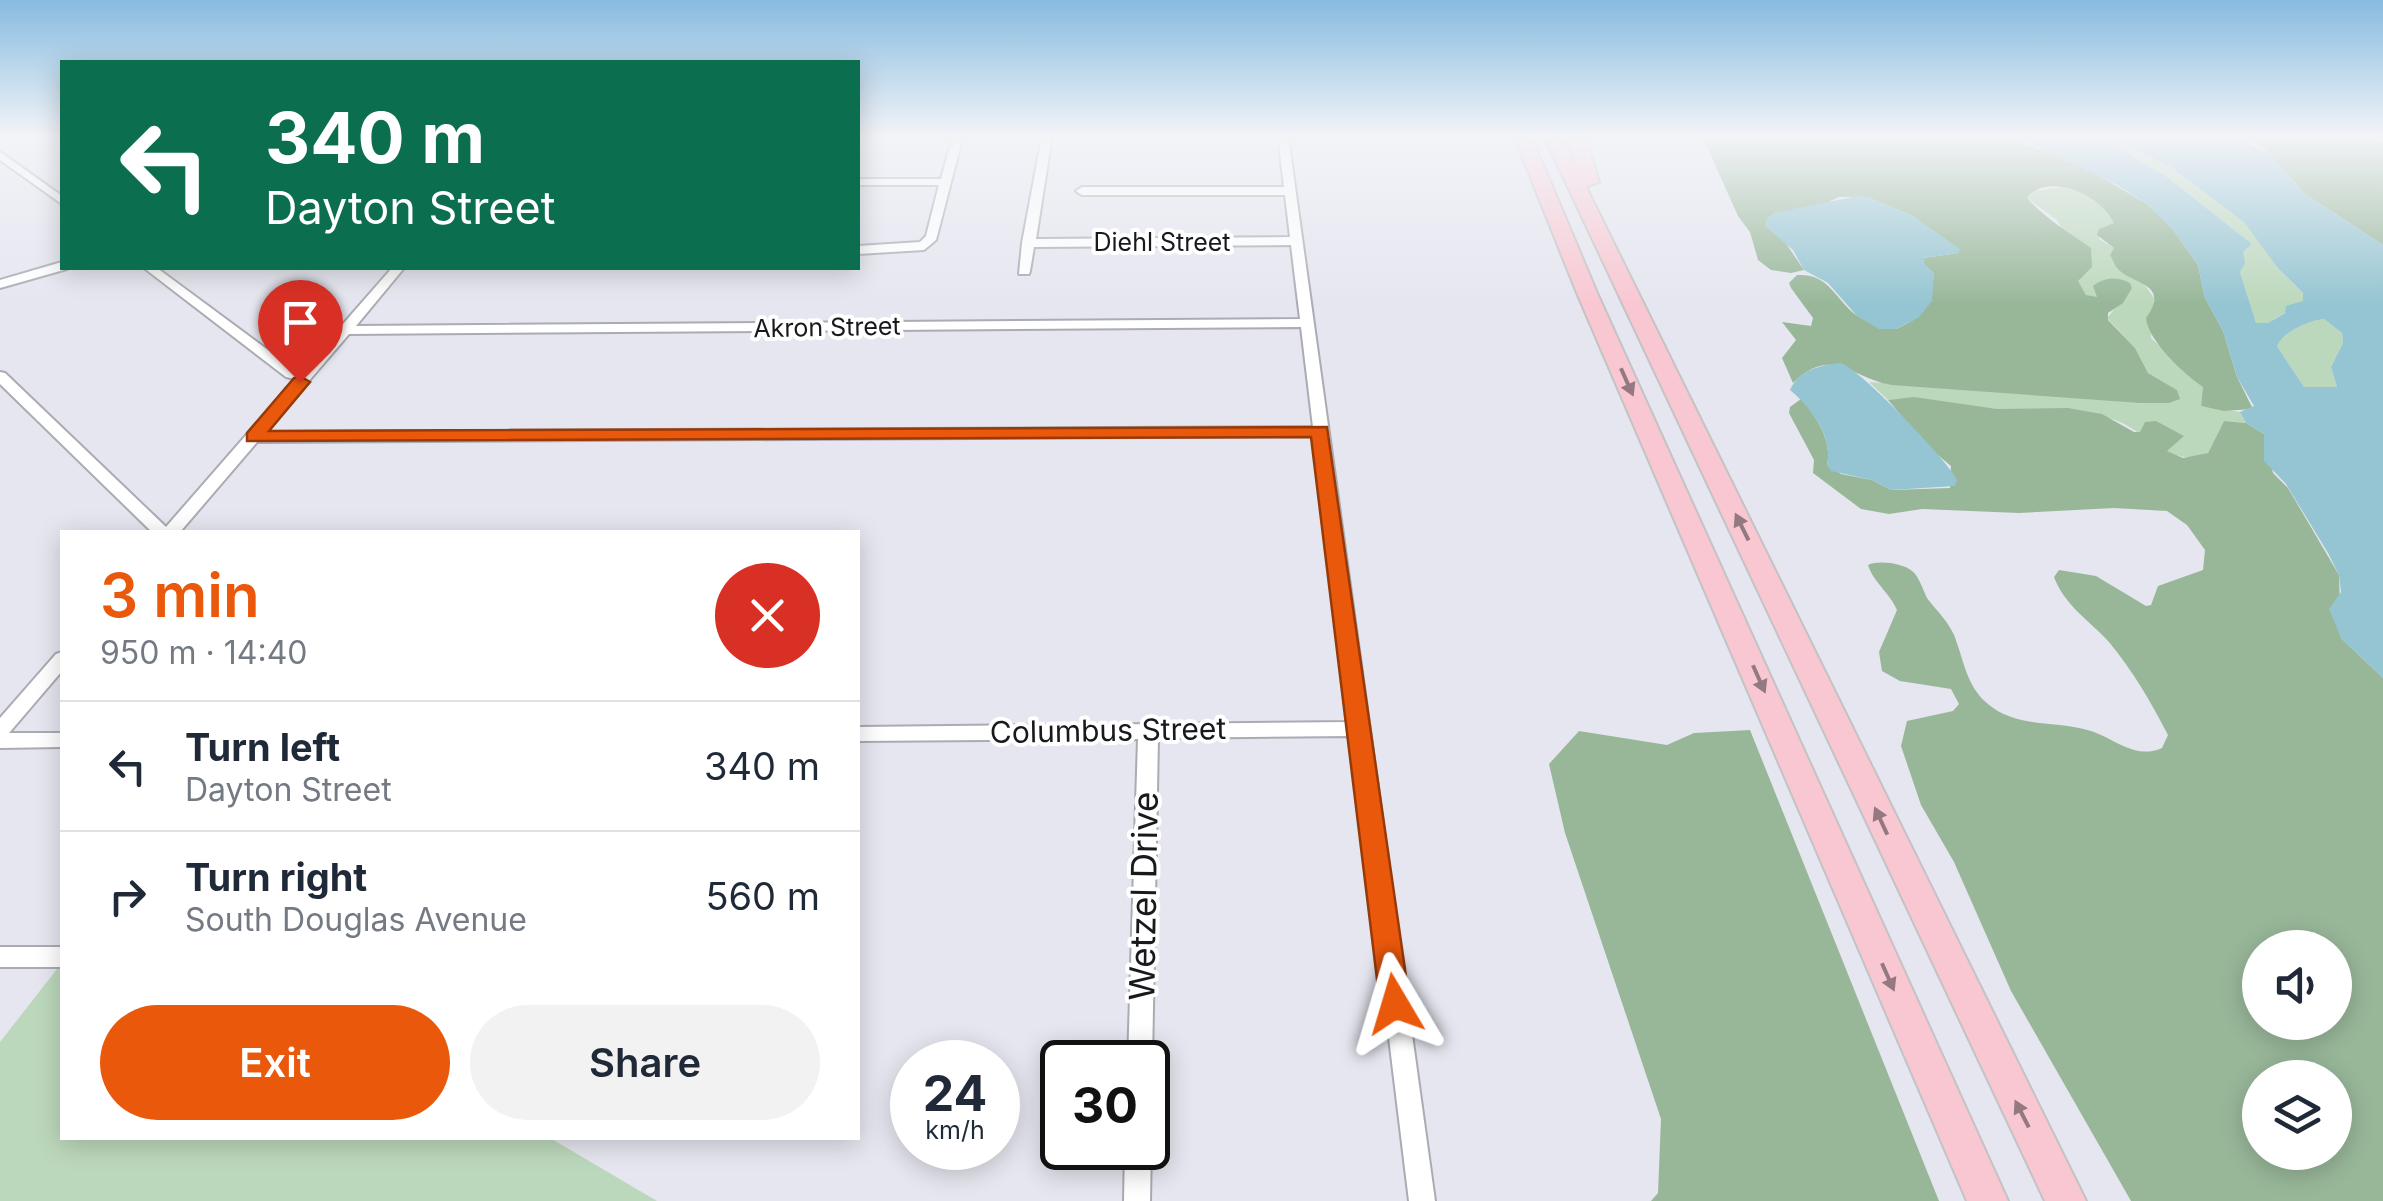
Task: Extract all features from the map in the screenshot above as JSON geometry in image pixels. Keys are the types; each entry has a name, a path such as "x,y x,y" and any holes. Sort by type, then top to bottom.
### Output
{"highway":[{"path":"1533,192 1588,293"},
{"path":"1546,192 1988,1201"},
{"path":"1580,192 1979,1028 2066,1201"},
{"path":"1595,192 1625,283"}],"street":[{"path":"860,250 924,246 932,237 943,192"},
{"path":"1024,271 1037,192"},
{"path":"1288,192 1422,1201"},
{"name":"Diehl Street","path":"1028,243 1296,241"},
{"path":"0,284 60,267"},
{"path":"153,270 291,374 305,376"},
{"path":"173,530 396,270"},
{"name":"Akron Street","path":"346,330 1307,323"},
{"path":"0,376 159,530"},
{"path":"254,437 1320,431"},
{"path":"0,731 60,661"},
{"name":"Columbus Street","path":"860,734 1359,729"},
{"name":"Wetzel Drive","path":"1141,1040 1148,730"},
{"path":"0,741 60,740"},
{"path":"0,957 60,957"},
{"path":"1137,1201 1138,1170"}],"green space":[{"path":"1727,192 2034,192 2027,198 2091,248 2092,267 2078,281 2086,295 2097,297 2093,286 2106,279 2130,283 2132,288 2123,303 2108,313 2108,320 2135,348 2148,373 2177,390 2180,399 2140,403 1892,385 1831,365 1807,372 1793,383 1782,358 1796,340 1782,322 1811,326 1813,318 1789,283 1797,275 1817,278 1860,317 1896,329 1926,308 1934,274 1923,258 1959,253 1913,216 1867,197 1839,197 1820,206 1774,213 1785,242 1804,270 1771,270 1758,260 1750,232"},
{"path":"2034,192 2079,192 2105,209 2114,223 2099,229 2099,239 2114,248 2120,271 2141,280 2154,298 2151,338 2203,387 2201,406 2240,412 2246,423 2224,421 2208,453 2182,457 2124,424 2098,415 1888,400 1869,382 2169,403 2177,390 2148,373 2135,348 2107,318 2132,288 2098,298 2086,295 2077,281 2081,241 2063,232 2057,220 2027,198"},
{"path":"2078,192 2127,192 2147,204 2172,228 2198,265 2205,298 2223,331 2237,377 2253,409 2224,411 2201,406 2203,387 2168,356 2148,327 2152,291 2118,269 2110,255 2114,248 2097,235 2099,229 2114,223"},
{"path":"2186,192 2205,192 2245,222 2277,267 2303,293 2303,301 2268,323 2256,323 2240,272 2243,252 2252,244"},
{"path":"2383,192 2383,245 2305,194"},
{"path":"2324,319 2342,333 2343,343 2331,367 2337,387 2304,387 2277,346 2297,328"},
{"path":"1914,397 1997,409 2068,408 2102,414 2134,432 2140,432 2145,422 2156,421 2184,436 2167,451 2183,458 2208,453 2224,421 2246,423 2264,434 2273,473 2288,488 2339,575 2341,638 2383,678 2383,1201 2131,1201 2011,991 1954,862 1921,805 1901,746 1907,721 1953,711 1959,704 1951,689 1900,681 1882,671 1879,652 1897,610 1868,565 1890,563 1914,573 1951,630 1975,689 1999,712 2024,721 2091,731 2143,752 2162,748 2168,735 2126,664 2071,605 2054,577 2059,570 2096,576 2146,606 2151,605 2158,586 2203,570 2205,550 2187,525 2167,511 2114,508 2019,513 1922,509 1889,514 1861,509 1813,473 1814,460 1789,413 1790,407 1801,399 1817,421 1828,447 1827,465 1841,474 1872,480 1891,490 1950,488 1951,466 1927,446 1888,400"},
{"path":"1750,730 1939,1201 1651,1201 1658,1193 1661,1119 1565,833 1549,764 1579,731 1667,745 1694,733"},
{"path":"60,969 60,1140 553,1140 657,1201 0,1201 0,1042"}],"water":[{"path":"2128,192 2186,192 2252,244 2243,252 2245,263 2240,272 2256,323 2268,323 2285,313 2286,306 2303,301 2303,293 2277,267 2244,222 2204,192 2303,192 2383,245 2383,678 2341,638 2329,609 2341,592 2339,575 2286,484 2264,461 2264,434 2246,423 2240,412 2254,406 2237,377 2223,331 2205,298 2198,265 2172,228","holes":["2324,319 2342,333 2343,343 2331,367 2337,387 2304,387 2277,346 2297,328"]},
{"path":"1862,195 1913,216 1960,249 1959,253 1923,258 1934,273 1932,301 1918,318 1896,329 1879,329 1857,316 1828,283 1804,270 1793,250 1765,226 1766,219 1774,213"},
{"path":"1841,363 1866,381 1922,437 1957,480 1955,486 1891,490 1872,480 1831,471 1819,423 1790,390 1811,370"}],"route":[{"path":"300,382 254,437 1320,431 1395,1004"}]}
